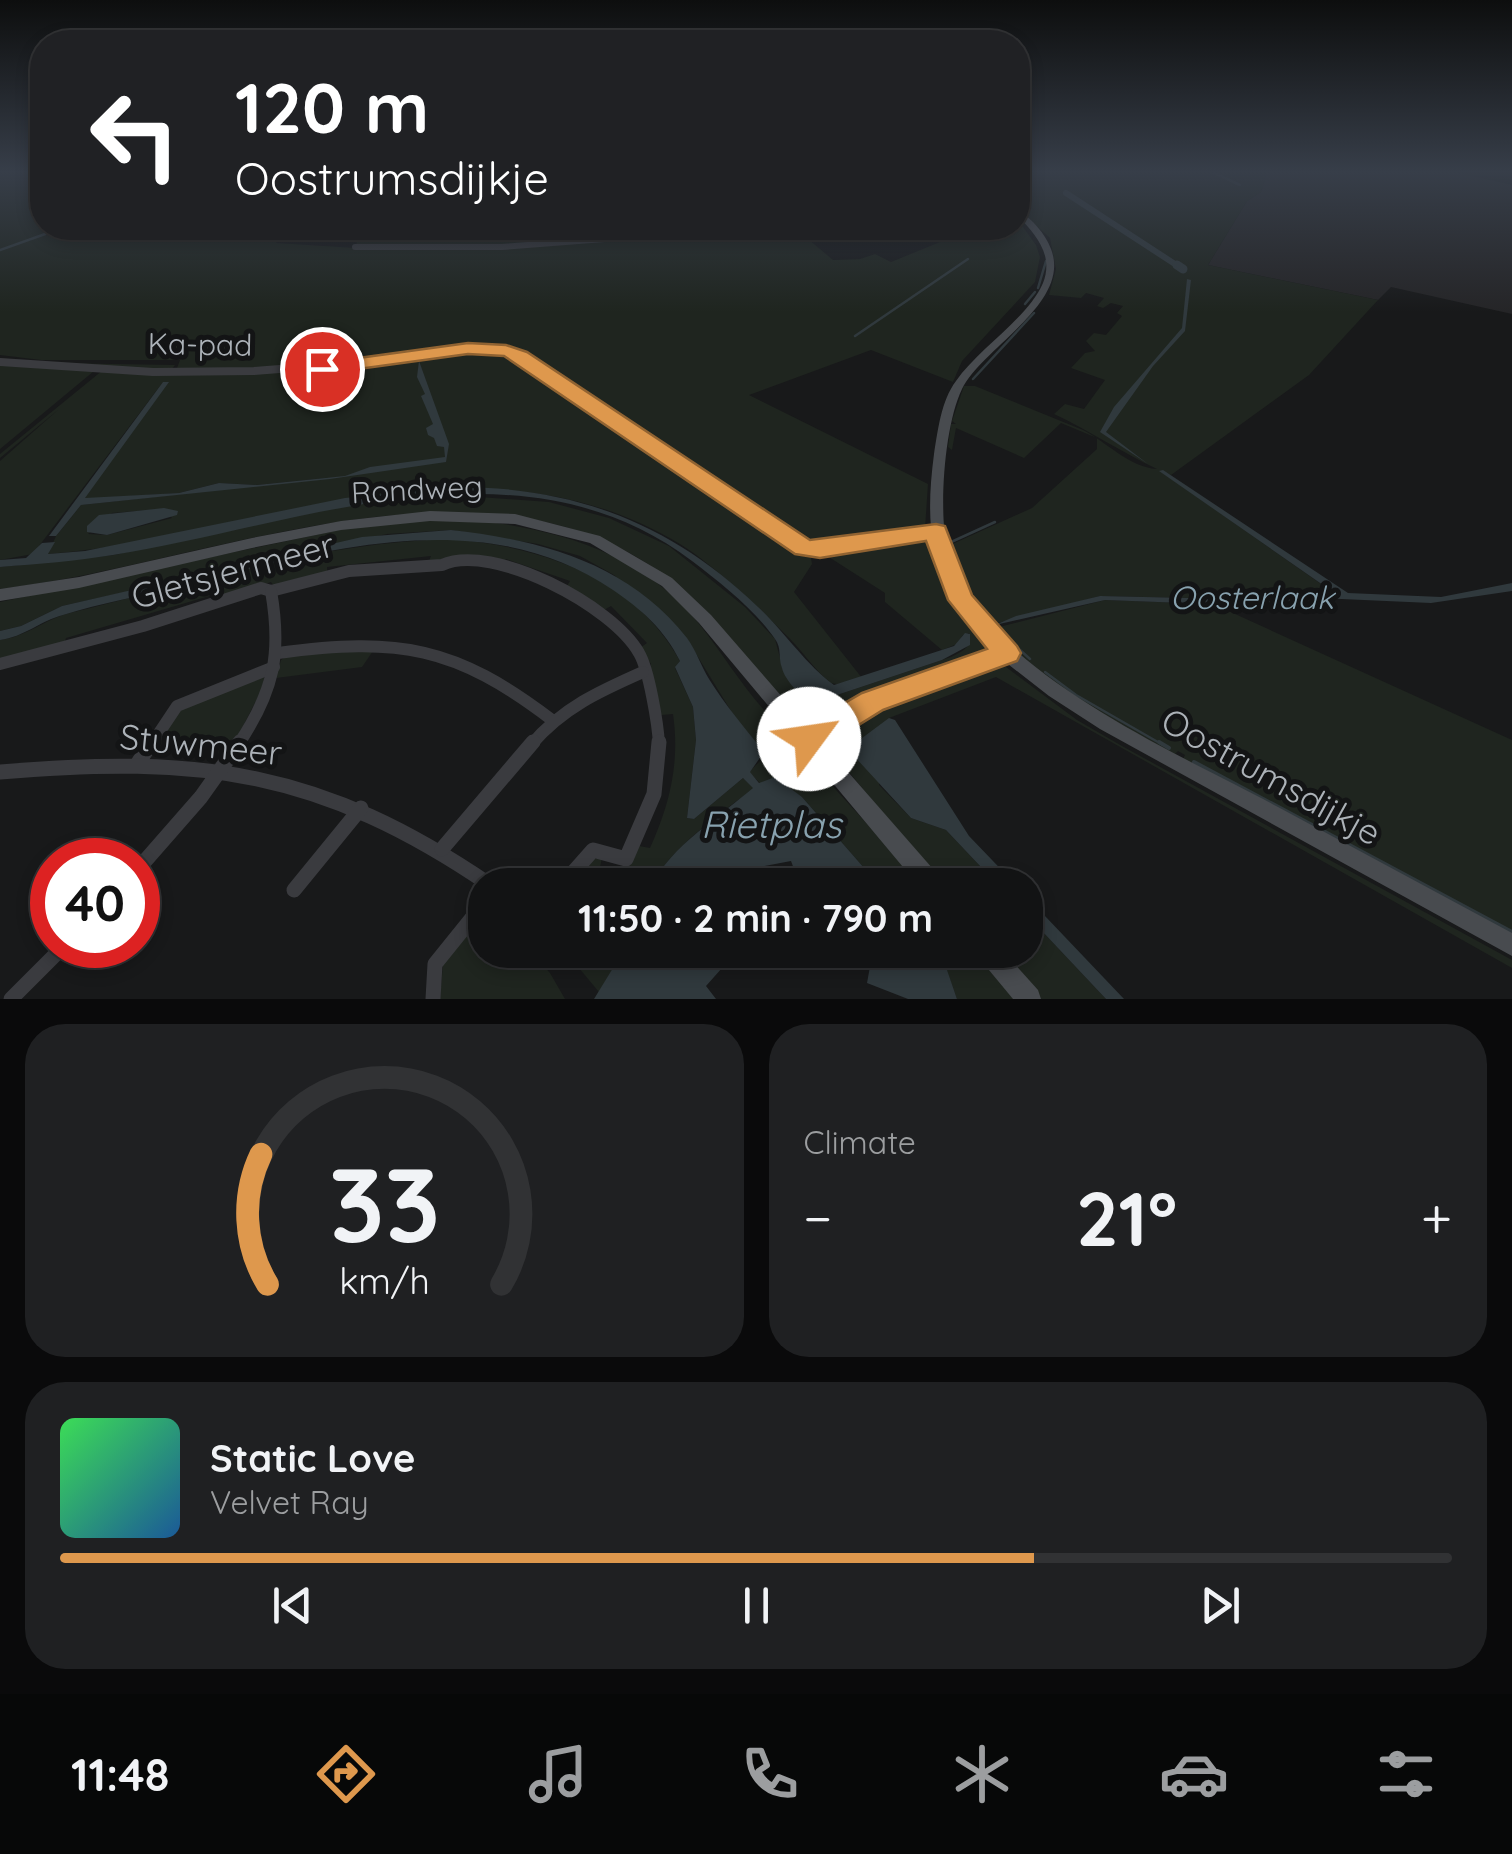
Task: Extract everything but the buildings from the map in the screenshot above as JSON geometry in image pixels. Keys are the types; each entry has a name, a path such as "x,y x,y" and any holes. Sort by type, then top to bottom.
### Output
{"main road":[{"name":"Rondweg","path":"809,739 918,868"},
{"path":"1002,968 1029,999"}],"street":[{"name":"Oostrumsdijkje","path":"1030,227 1049,247 1053,260 1051,276 1039,298 959,384 949,412 939,476 936,532 941,556 962,600 1007,653 1108,724 1512,945"},
{"path":"355,247 425,249 583,240"},
{"name":"Ka-pad","path":"0,362 163,374 296,371 468,349 497,349 520,356 804,548 820,550 936,532"},
{"name":"Rondweg","path":"0,595 112,577 325,528 440,515 514,520 592,540 666,581 705,619 809,739"},
{"name":"Gletsjermeer","path":"0,664 143,626 261,588 271,591 374,567 442,564 454,559 539,578 590,604 631,642 643,659 643,672 659,719 662,747 656,788 648,815 626,859 594,850 578,868"},
{"path":"160,842 220,769 252,720 276,660 271,591"},
{"path":"138,763 177,706 276,660 372,643 446,657 477,668 552,720"},
{"path":"809,739 872,702 1007,653"},
{"path":"442,849 552,720 591,695 643,672"},
{"name":"Stuwmeer","path":"0,772 70,764 138,763 220,769 291,784 362,808 442,849 468,868"},
{"path":"294,890 362,808"},
{"path":"433,999 435,964 468,923"},
{"path":"11,999 42,968"}],"shaded area":[{"path":"0,219 30,219 30,240 274,240 356,248 357,240 809,240 833,260 875,254 891,262 940,242 936,240 1030,240 1030,237 1040,257 1035,282 962,361 953,382 871,350 749,395 928,484 925,529 839,544 806,546 531,361 492,347 322,368 164,373 0,361 0,358 50,363 175,365 172,369 210,368 177,368 180,360 41,360 0,355"},
{"path":"1030,219 1236,219 1208,265 1378,300 1309,375 1171,475 1160,471 1334,593 1233,599 1100,596 994,624 999,627 1105,600 1213,604 1512,740 1512,938 1183,759 1185,755 1178,751 1175,754 1151,742 1080,701 1015,652 958,584 963,579 952,573 940,522 944,521 948,546 1032,508 1097,449 1097,439 1128,459 1157,469 1054,414 1065,404 1084,409 1105,380 1071,368 1085,353 1095,351 1086,341 1094,333 1106,335 1122,316 1117,313 1123,306 1097,306 1104,298 1086,293 1081,298 1049,295 1056,269 1050,238"},
{"path":"1236,219 1512,219 1512,314 1391,287 1378,300 1208,265"},
{"path":"468,350 505,351 528,363 743,513 810,552 812,564 794,592 862,678 841,685 831,683 747,598 680,544 604,509 526,492 447,490 367,497 127,544 48,554 56,536 81,505 336,477 257,485 219,483 179,493 83,499 163,382 33,554 0,560 0,461 58,410 0,458 0,454 103,370 202,375 294,372","holes":["164,509 172,518 107,535 88,534 112,513"]},
{"path":"0,364 94,371 0,449"},
{"path":"964,386 975,386 1095,437 1061,423 1024,458 956,428 952,450 948,447"},
{"path":"438,494 549,502 609,518 669,546 745,607 775,639 784,673 810,704 951,657 970,642 969,633 942,650 885,602 885,593 821,552 926,536 942,588 986,648 981,656 940,672 933,669 872,690 874,695 834,714 810,717 785,700 715,620 665,576 606,541 520,517 447,513 372,517 0,589 0,567 114,555 338,506"},
{"path":"449,518 484,521 553,534 586,545 648,576 700,625 764,710 907,868 864,868 802,797 760,783 749,772 761,760 687,639 614,575 580,556 538,544 451,530 387,534 62,606 21,626 0,631 0,602 353,527"},
{"path":"452,539 519,550 552,559 611,588 661,632 680,661 675,668 693,707 696,740 687,818 694,819 743,778 754,788 683,845 663,868 627,868 639,846 650,848 668,799 674,766 673,714 661,715 648,672 651,664 640,648 647,643 611,606 604,610 567,586 570,581 506,559 502,563 429,561 431,556 327,567 327,572 274,586 271,582 226,598 223,592 66,638 64,644 0,663 0,640 70,613 307,556"},
{"path":"375,648 362,667 276,678 281,660 287,656"},
{"path":"1006,667 1077,720 1512,960 1512,968 996,677 889,718 879,785 911,818 946,830 982,868 928,868 835,755 836,738 876,707 986,668"},
{"path":"265,675 237,738 227,741 234,743 225,754 152,749 174,713"},
{"path":"602,858 603,868 583,868"},
{"path":"1043,932 1106,999 1040,999 1013,968 1043,968"},
{"path":"468,934 468,968 545,968 565,999 440,999 443,964"},
{"path":"579,968 613,968 599,992"},
{"path":"945,968 991,968 1017,999 957,999"}],"water":[{"path":"1187,279 1191,280 1185,331 1153,366 1106,432 1148,464 1100,432 1114,407 1182,328"},
{"path":"419,361 449,444 446,462 330,479 81,505 56,536 49,536 163,382 169,382 85,498 179,493 219,483 257,485 345,476 370,467 445,457 444,447 437,446 426,428 433,424 421,396 425,394 417,377"},
{"path":"1163,470 1348,593 1441,597 1512,583 1512,591 1431,603 1319,598 1236,605 1105,600 995,625 1016,616 1100,596 1233,599 1333,592 1159,471"},
{"path":"458,487 543,494 583,503 657,533 726,578 834,685 954,646 965,633 970,634 970,645 942,660 810,704 786,678 777,642 767,628 737,597 692,561 625,522 555,501 483,494 408,498 333,509 113,555 0,567 0,560 26,558 42,543 55,542 48,554 85,551 345,498"},
{"path":"164,508 178,511 177,515 107,535 87,532 87,526 99,515"},
{"name":"Rietplas","path":"451,530 485,534 581,560 638,591 687,638 715,689 764,752 750,772 759,783 775,777 802,797 864,868 794,868 791,861 754,868 663,868 697,832 753,788 743,778 694,819 687,818 696,740 693,707 675,667 680,661 667,639 613,590 563,563 510,547 456,540 344,548 92,607 0,640 0,631 21,626 62,606 362,537"},
{"path":"889,718 895,720 969,836 1000,868 982,868 946,830 911,818 850,747"},
{"path":"1043,914 1124,999 1106,999 1043,932"},
{"path":"613,968 722,968 706,986 716,999 594,999"},
{"path":"870,968 945,968 957,999 908,999 867,983"}],"waterway":[{"path":"1105,219 1181,268"},
{"path":"0,250 30,239"},
{"path":"855,336 968,259"},
{"path":"1038,288 1046,261"},
{"path":"1177,265 1183,269"},
{"path":"1025,304 1035,292"},
{"path":"973,379 1034,313"},
{"path":"958,573 949,543 995,522"},
{"name":"Oosterlaak","path":"962,584 987,620 1030,659"},
{"path":"1045,672 1076,695 1163,745"},
{"path":"1159,742 1169,748"},
{"path":"1194,762 1512,932"}],"route":[{"path":"322,369 468,349 506,350 804,548 820,550 936,532 954,588 1007,653 872,702 809,739"}]}
